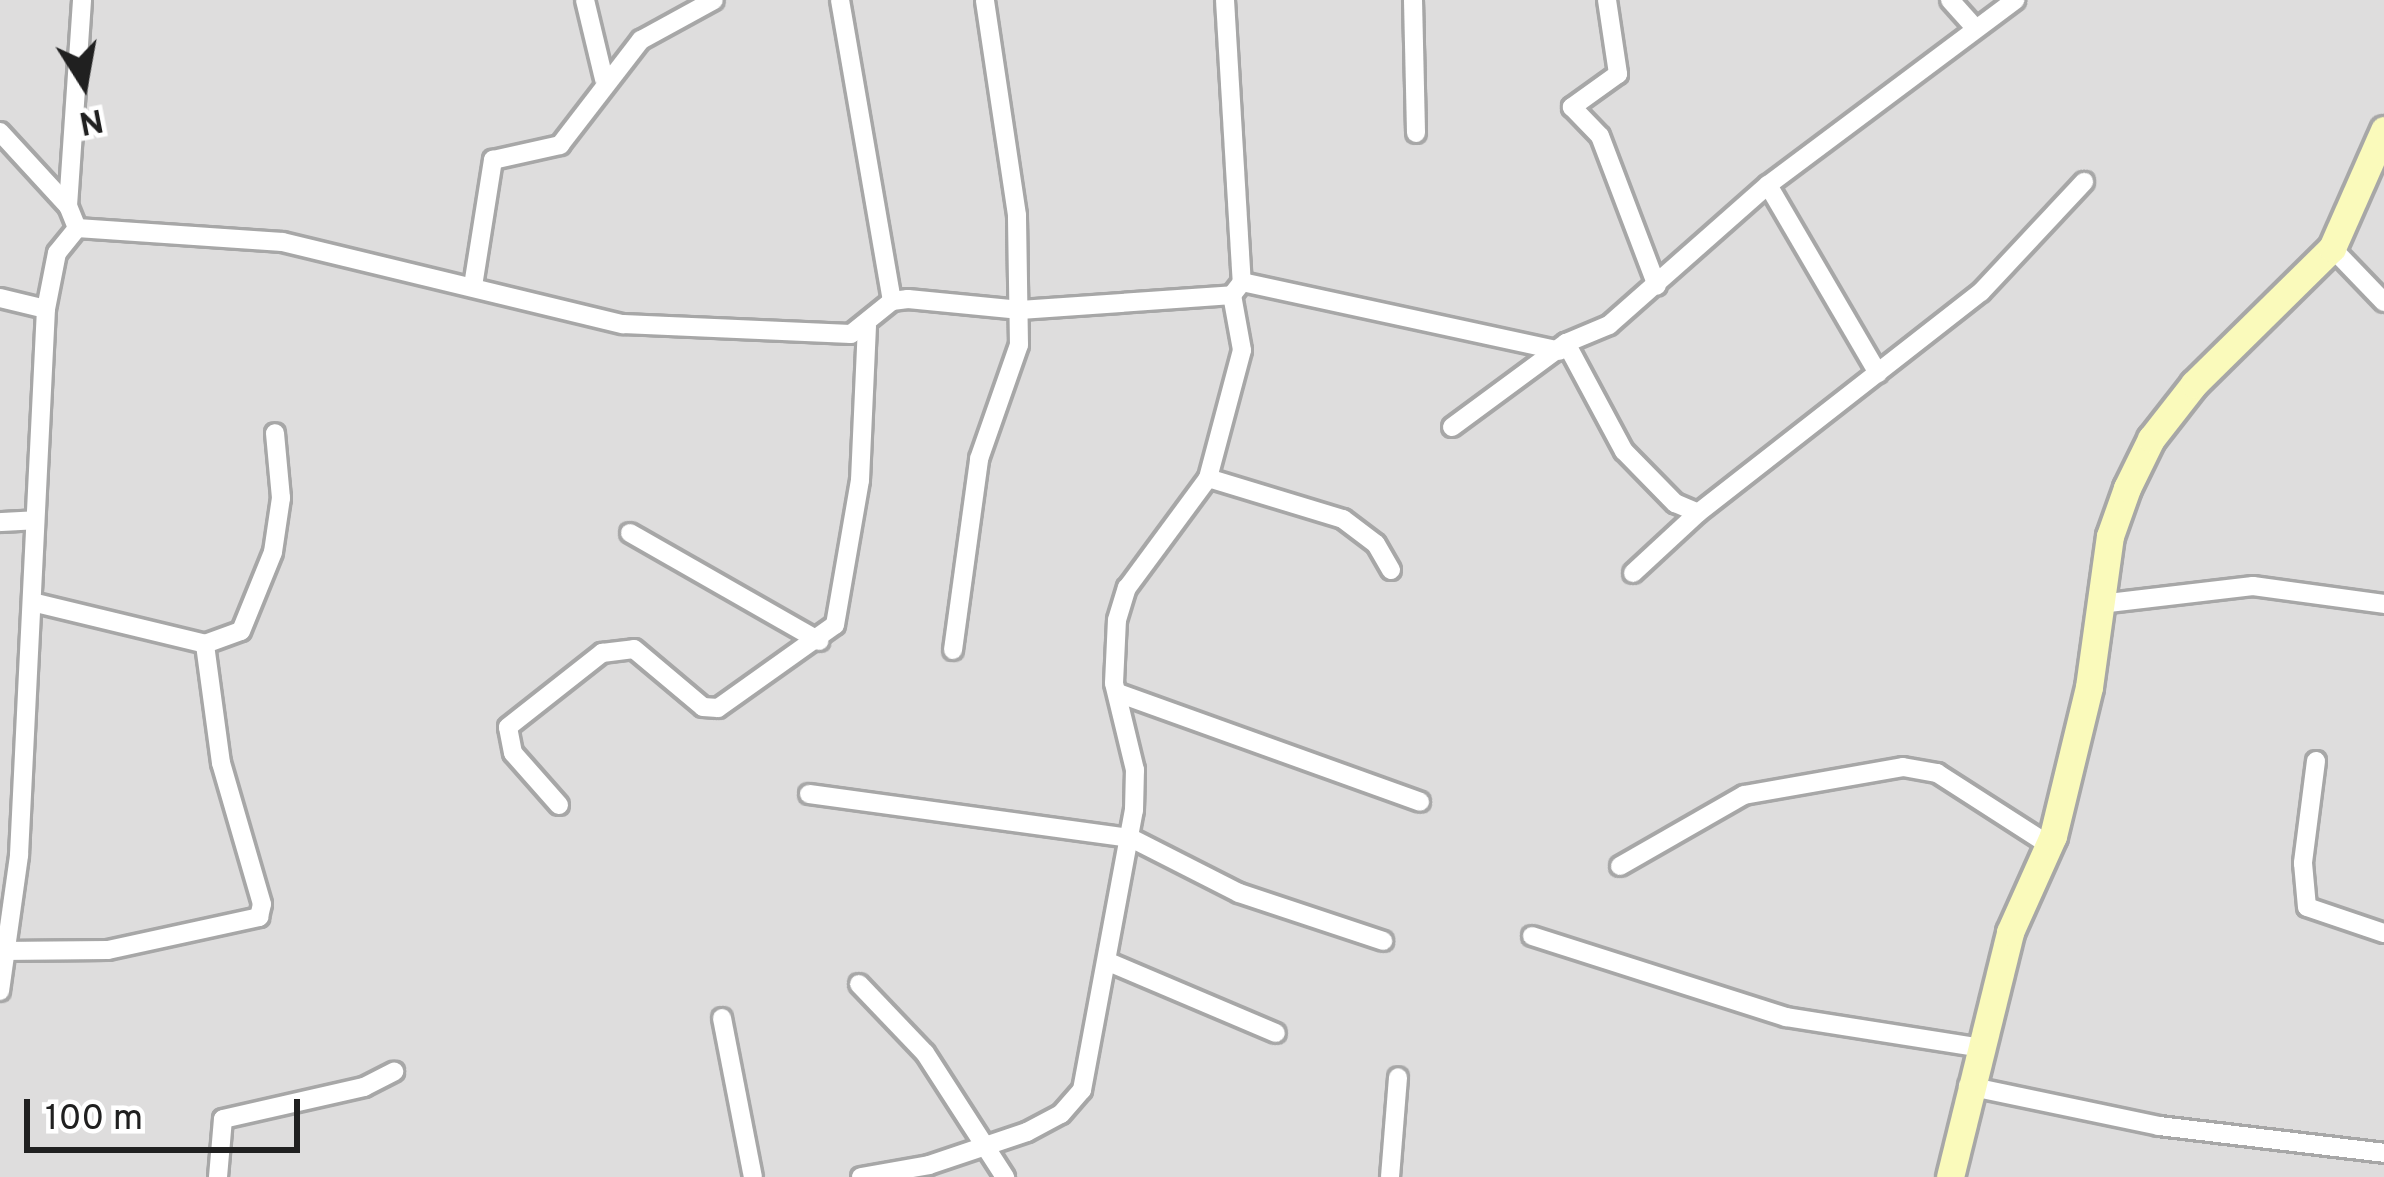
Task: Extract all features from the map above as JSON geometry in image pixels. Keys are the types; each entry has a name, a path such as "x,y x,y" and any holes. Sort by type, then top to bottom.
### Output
{"street":[{"path":"68,206 82,0"},
{"path":"585,0 604,79"},
{"path":"473,286 493,160 560,146 604,79 654,28 714,0"},
{"path":"840,0 892,301"},
{"path":"953,650 979,459 1016,365 1020,310 1017,214 985,0"},
{"path":"861,1177 985,1146 1061,1114 1082,1090 1112,963 1131,838 1135,770 1118,693 1114,646 1127,588 1208,478 1242,350 1225,0"},
{"path":"1413,0 1416,133"},
{"path":"1607,0 1621,66 1607,88 1572,107 1600,136 1657,286"},
{"path":"1950,0 1975,28"},
{"path":"1452,427 1563,347 1610,325 1768,185 2015,0"},
{"path":"1950,1177 1976,1047 2010,932 2049,845 2090,688 2110,536 2151,439 2194,384 2332,248 2384,130"},
{"path":"0,132 68,206 77,228"},
{"path":"1633,573 1698,513 1981,292 2084,182"},
{"path":"1768,185 1878,373"},
{"path":"77,228 283,242 623,324 851,334 868,326 892,301"},
{"path":"0,991 19,855 46,309 57,253 77,228"},
{"path":"2332,248 2384,302"},
{"path":"892,301 1020,310 1237,289 1563,347 1624,451 1675,503 1698,513"},
{"path":"0,298 46,309"},
{"path":"559,806 513,753 508,727 602,653 634,649 703,707 718,707 819,641 841,610 868,410 868,326"},
{"path":"32,602 205,644 242,632 273,552 281,498 275,433"},
{"path":"1208,478 1343,519 1376,544 1391,570"},
{"path":"0,522 35,520"},
{"path":"630,533 819,641"},
{"path":"2100,604 2253,586 2380,596"},
{"path":"3,950 108,950 259,917 262,904 221,763 205,644"},
{"path":"1118,693 1420,802"},
{"path":"2317,760 2303,863 2307,907 2384,933"},
{"path":"1620,866 1744,795 1903,767 1937,773 2049,845"},
{"path":"809,794 1131,838 1239,893 1383,941"},
{"path":"0,843 19,855"},
{"path":"1532,937 1786,1017 1976,1047"},
{"path":"1112,963 1276,1033"},
{"path":"859,984 925,1053 1005,1177"},
{"path":"722,1018 753,1177"},
{"path":"218,1177 223,1120 364,1087 394,1072"},
{"path":"1390,1177 1399,1077"},
{"path":"1968,1086 2159,1126 2384,1153"}],"shaded area":[{"path":"0,0 2384,0 2384,1177 0,1177"}]}
